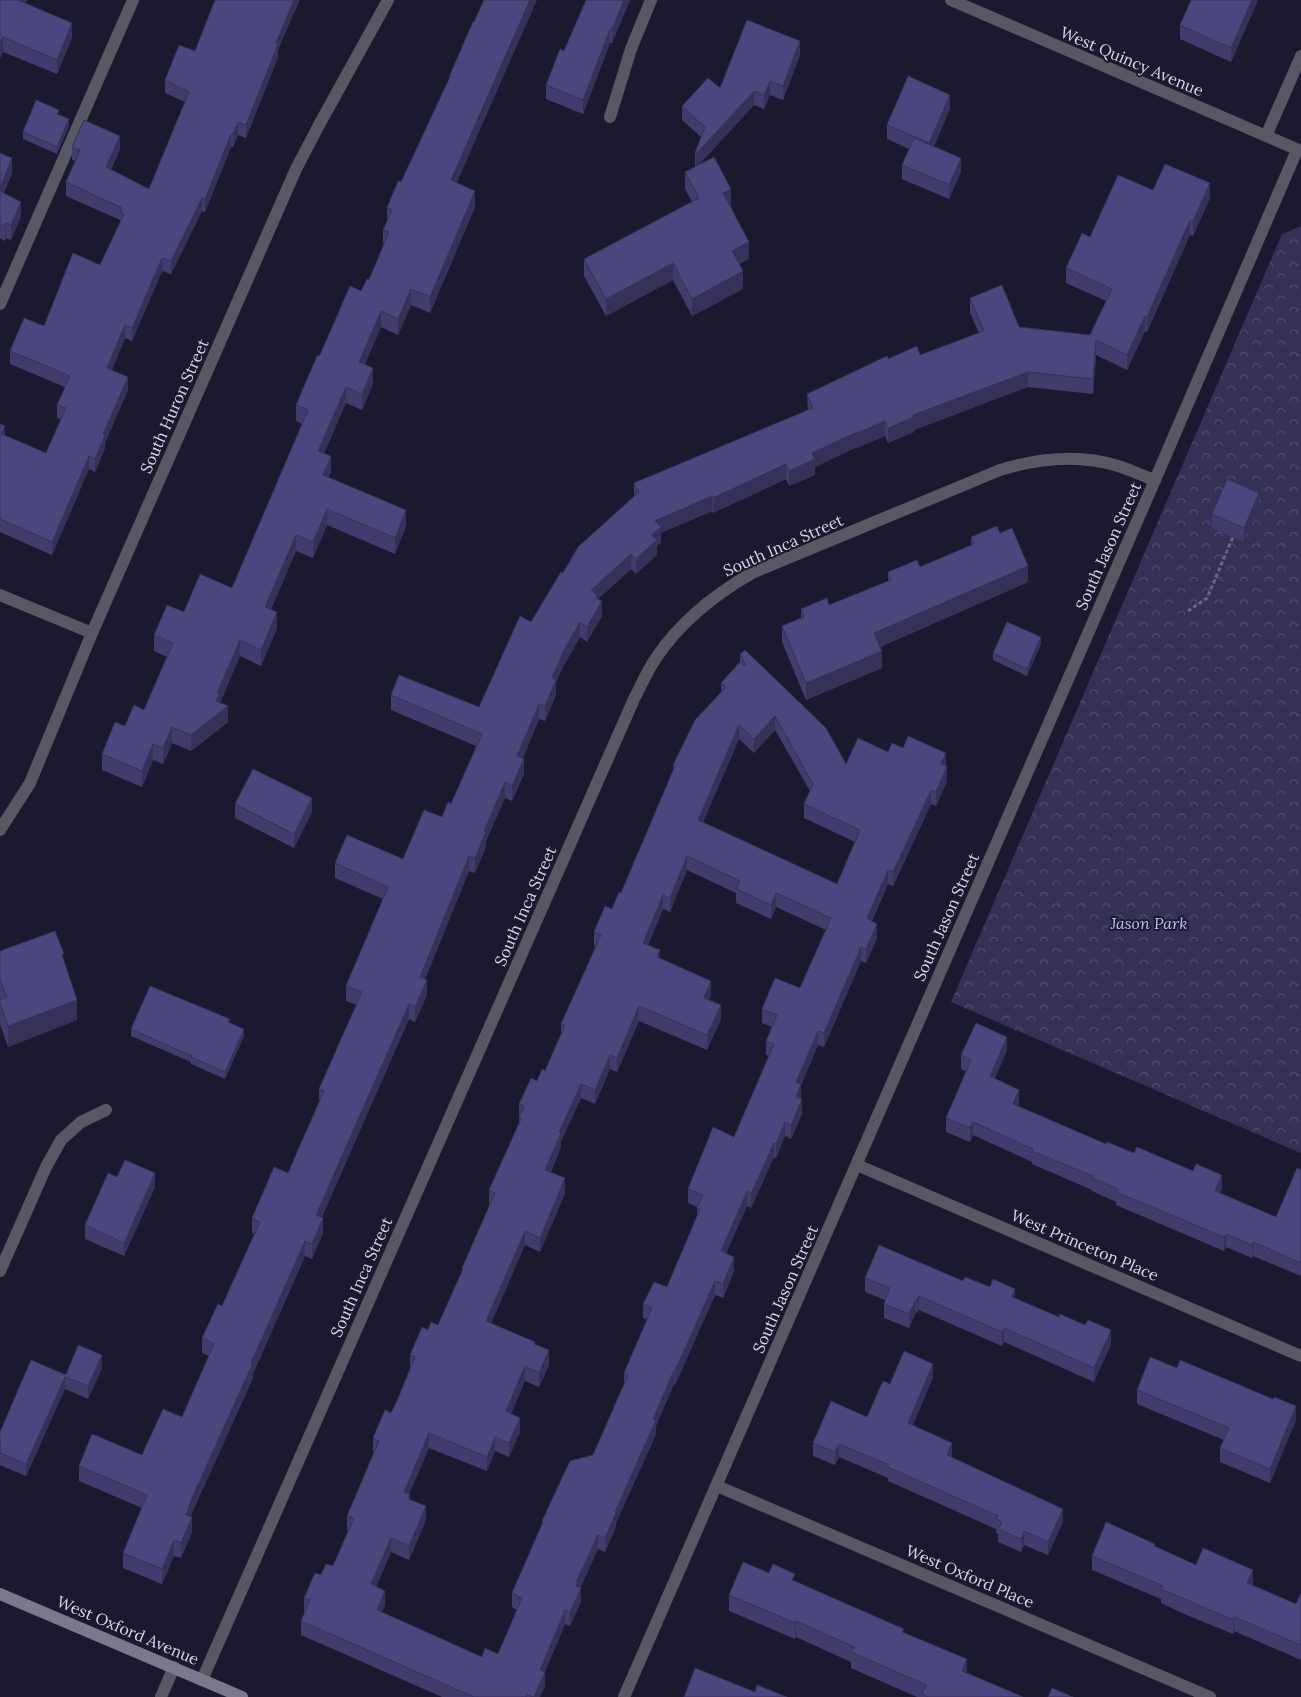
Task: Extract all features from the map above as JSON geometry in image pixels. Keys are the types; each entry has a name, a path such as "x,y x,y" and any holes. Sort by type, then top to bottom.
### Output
{"main road":[{"name":"West Oxford Avenue","path":"0,1594 242,1697"}],"street":[{"path":"0,304 133,0"},
{"name":"South Huron Street","path":"0,830 30,783 92,633 296,169 388,0"},
{"path":"610,117 631,48 652,0"},
{"name":"West Quincy Avenue","path":"951,0 1299,151"},
{"path":"1266,136 1301,56"},
{"name":"South Jason Street","path":"624,1697 1299,151"},
{"name":"South Inca Street","path":"202,1680 634,699 656,658 676,632 726,588 752,574 1000,470 1038,460 1064,458 1090,460 1118,466 1155,480"},
{"path":"0,594 92,633"},
{"path":"0,1271 46,1167 62,1140 81,1122 106,1110"},
{"name":"West Princeton Place","path":"857,1165 1301,1356"},
{"name":"West Oxford Place","path":"717,1486 1210,1697"},
{"path":"161,1697 174,1667"}],"path":[{"path":"1188,610 1207,598 1233,537"}],"green space":[{"name":"Jason Park","path":"1301,226 1301,1153 951,1002 1282,234"}],"building":[{"path":"0,0 20,0 72,23 57,60 3,37 0,44"},
{"path":"215,0 294,0 246,125 238,122 233,134 231,134 205,199 202,198 171,261 162,258 132,328 125,325 107,368 128,377 103,434 105,435 95,459 89,456 52,542 0,519 0,424 5,426 1,434 46,453 66,408 57,405 70,376 10,351 24,318 44,326 73,253 100,265 124,214 120,212 122,208 66,182 80,150 72,147 84,120 120,136 106,167 149,189 189,92 165,80 179,45 195,51"},
{"path":"484,0 530,0 451,180 475,191 430,297 411,289 398,319 381,311 359,362 373,368 362,394 346,387 318,451 331,456 323,475 406,510 395,538 327,509 313,542 296,535 265,607 277,612 261,650 240,640 217,693 219,694 216,701 228,706 191,735 172,727 163,748 153,744 142,771 102,754 115,722 125,726 134,705 144,710 173,643 154,635 167,605 184,612 200,574 232,588 308,410 296,405 317,356 320,355 350,286 361,291 367,279 369,280 389,232 383,230 392,210 387,208 398,181 401,182"},
{"path":"586,0 624,0 612,29 610,29 583,100 546,85 560,49 564,51"},
{"path":"1191,0 1252,0 1231,48 1180,25"},
{"path":"747,20 800,41 783,86 770,81 764,95 754,91 696,154 705,127 682,106 708,78 720,88"},
{"path":"908,76 950,95 929,143 887,125"},
{"path":"36,100 59,110 57,114 69,119 57,147 23,132"},
{"path":"914,138 961,158 949,185 902,165"},
{"path":"0,153 12,158 0,188"},
{"path":"714,157 731,189 723,193 749,242 732,251 743,271 692,299 673,263 606,299 584,259 699,198 685,172"},
{"path":"1165,164 1210,183 1193,221 1190,220 1147,317 1145,316 1127,355 1096,340 1093,379 1028,372 913,415 914,417 888,428 885,421 857,432 812,453 815,459 789,471 786,464 713,498 712,496 655,521 661,527 652,535 657,540 636,559 631,554 591,590 597,595 596,598 602,601 587,627 580,622 564,650 552,678 556,680 545,706 539,704 517,756 524,759 512,786 505,782 484,831 486,832 475,858 469,856 420,977 427,980 415,1007 409,1004 316,1215 323,1218 312,1244 305,1241 251,1363 253,1363 191,1500 186,1515 192,1517 181,1543 174,1540 162,1569 123,1553 147,1495 79,1466 92,1434 142,1455 163,1409 182,1417 214,1344 202,1338 218,1304 222,1306 260,1222 252,1218 274,1167 288,1173 324,1091 319,1089 362,992 346,986 388,887 335,863 347,835 403,859 424,810 442,817 448,802 451,804 482,734 391,695 399,675 479,707 520,616 531,622 578,547 639,492 634,483 813,408 807,394 887,356 888,359 917,346 920,355 984,331 970,298 1002,285 1019,327 1090,335 1112,289 1066,268 1082,233 1090,237 1118,175 1153,190"},
{"path":"0,191 21,202 11,225 6,223 5,226 0,224"},
{"path":"1227,479 1259,493 1244,528 1212,514"},
{"path":"997,526 1000,533 1012,528 1028,566 874,633 882,651 806,683 782,626 804,617 801,609 827,598 829,605 891,580 888,572 917,560 920,567 974,544 971,537"},
{"path":"1007,622 1041,637 1027,669 993,653"},
{"path":"745,650 826,728 846,764 858,738 888,752 892,743 903,748 908,736 946,753 941,764 947,766 936,792 931,790 893,872 888,870 867,918 877,924 866,949 861,947 824,1033 818,1031 796,1082 801,1084 796,1097 802,1099 791,1125 785,1122 751,1194 747,1191 721,1251 734,1257 723,1284 715,1281 653,1419 656,1420 605,1538 598,1535 576,1582 578,1583 576,1586 581,1588 570,1612 565,1610 540,1670 545,1672 534,1697 527,1695 526,1697 474,1697 301,1621 310,1600 304,1598 315,1573 321,1575 326,1564 333,1566 354,1518 347,1516 379,1441 373,1438 385,1410 391,1413 397,1401 415,1357 410,1355 422,1327 428,1330 431,1322 438,1325 463,1269 495,1193 489,1190 521,1119 519,1118 524,1106 519,1104 531,1078 537,1081 542,1069 545,1071 565,1025 561,1024 601,935 594,932 605,906 612,909 619,892 621,893 675,766 673,765 695,720 726,687 721,683 740,662 744,666 746,665 740,654","holes":["775,716 813,784 804,804 860,830 837,884 698,820 739,725 754,739","687,856 740,881 736,889 771,905 776,893 831,918 800,988 775,978 762,1009 777,1015 766,1041 774,1044 734,1137 713,1127 688,1189 703,1195 697,1208 700,1209 667,1287 654,1282 643,1304 652,1308 624,1373 628,1375 593,1455 570,1461 512,1593 522,1598 498,1654 485,1648 482,1657 377,1610 385,1591 371,1584 391,1538 409,1546 426,1506 408,1499 410,1495 404,1492 429,1433 487,1457 495,1437 509,1443 520,1418 506,1411 525,1366 539,1373 549,1350 486,1321 525,1231 540,1238 565,1178 545,1170 561,1133 559,1132 581,1084 595,1090 610,1055 617,1058 639,1006 707,1035 721,1005 704,998 711,981 657,957 660,950 643,943 663,895 670,898"]},
{"path":"253,769 312,798 294,834 235,804"},
{"path":"55,931 64,954 62,955 77,1000 8,1026 0,1003 0,1000 7,997 0,980 0,951"},
{"path":"150,986 230,1019 228,1022 244,1029 225,1072 131,1029"},
{"path":"976,1023 1007,1037 990,1076 1019,1090 1013,1104 1106,1144 1107,1142 1134,1153 1137,1147 1193,1171 1196,1164 1222,1175 1215,1191 1276,1217 1297,1168 1301,1170 1301,1263 1253,1242 1252,1245 1226,1234 1224,1237 1116,1192 1118,1189 1092,1178 1093,1176 1032,1151 1033,1149 973,1122 970,1128 946,1118 971,1060 961,1055"},
{"path":"125,1160 155,1173 124,1243 85,1225 108,1173 117,1177"},
{"path":"879,1245 963,1281 965,1277 990,1287 993,1279 1015,1289 1012,1297 1059,1317 1060,1314 1085,1325 1088,1320 1111,1330 1094,1368 1004,1328 1002,1332 919,1296 909,1314 884,1304 890,1288 865,1278"},
{"path":"78,1345 102,1355 88,1386 65,1377 26,1464 0,1453 0,1432 31,1360 66,1375"},
{"path":"904,1351 933,1364 908,1423 952,1443 947,1455 1063,1509 1048,1542 1024,1531 1021,1539 998,1529 1002,1522 996,1519 998,1516 888,1467 889,1465 839,1444 835,1452 813,1443 831,1401 867,1417 883,1381 890,1384"},
{"path":"1150,1357 1177,1368 1180,1360 1273,1399 1274,1397 1296,1406 1270,1469 1220,1448 1229,1428 1137,1390"},
{"path":"1106,1522 1196,1565 1203,1548 1253,1570 1247,1583 1296,1604 1301,1593 1301,1645 1234,1617 1233,1620 1161,1589 1163,1586 1092,1556"},
{"path":"743,1562 769,1573 773,1564 795,1574 792,1580 904,1629 902,1632 967,1659 962,1671 1023,1697 928,1697 922,1694 926,1685 851,1652 854,1647 796,1621 795,1623 729,1595"},
{"path":"695,1668 755,1692 757,1685 787,1697 684,1697"},
{"path":"1052,1688 1073,1697 1048,1697"}]}
